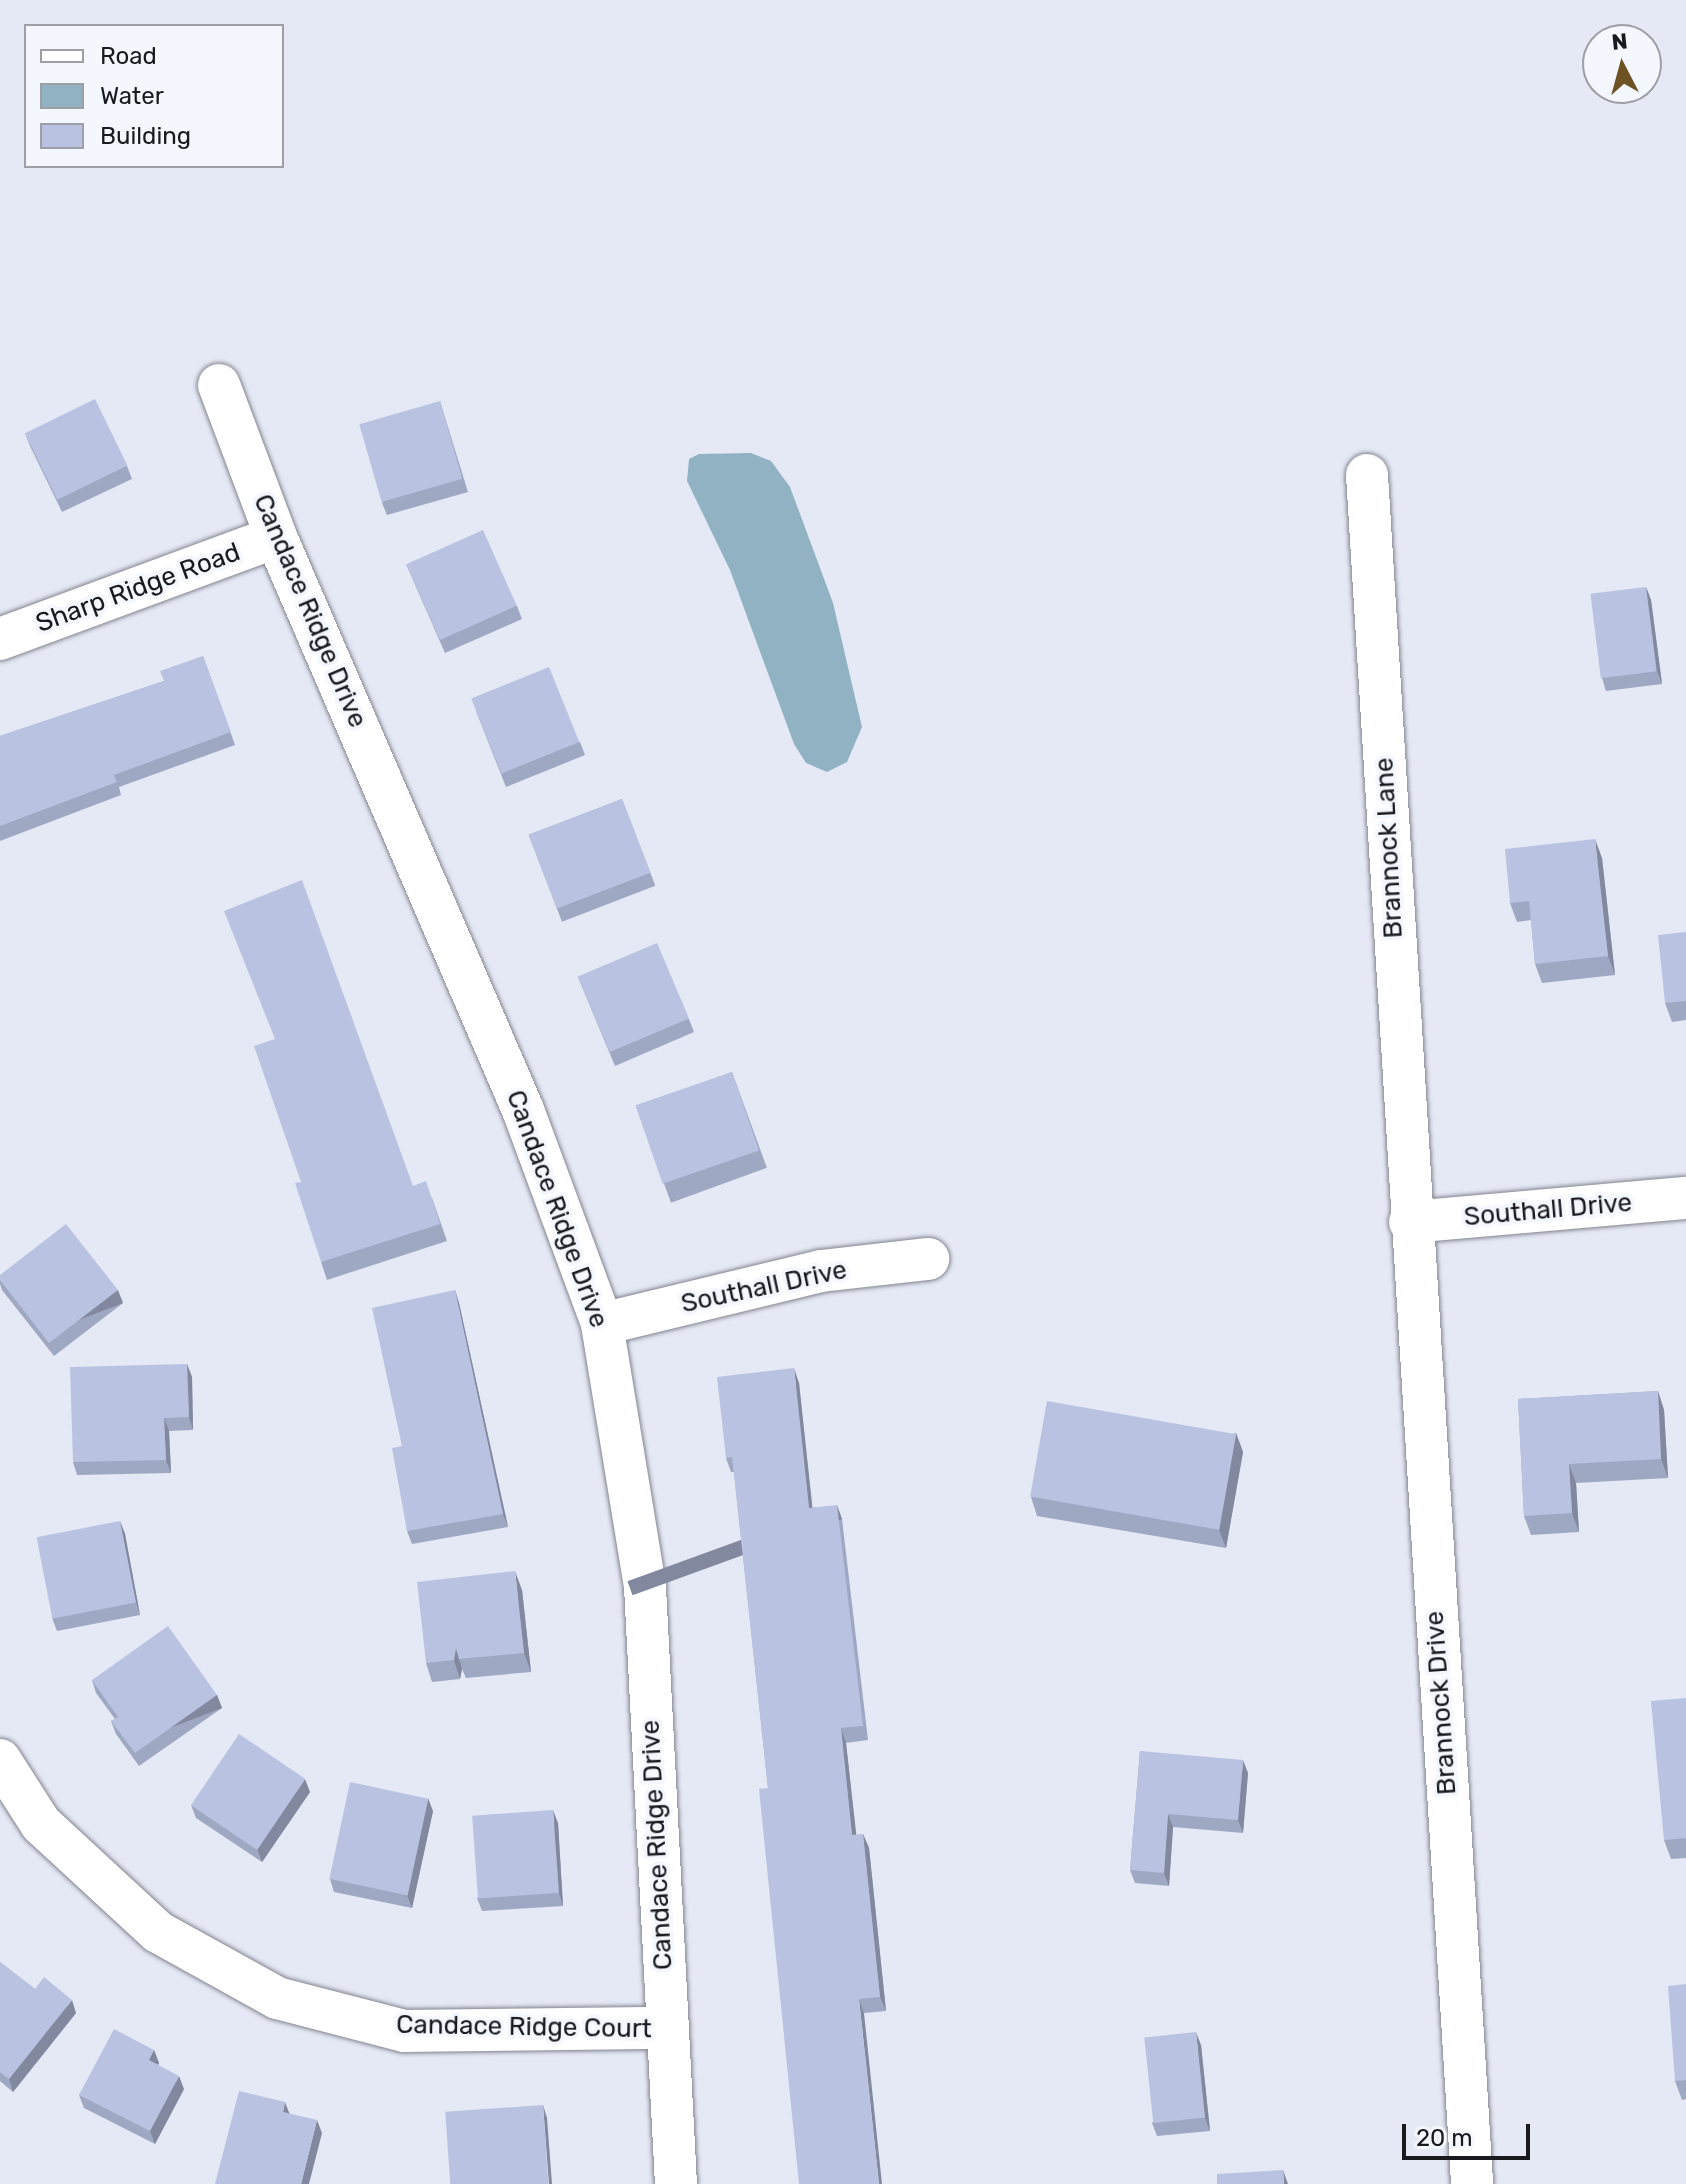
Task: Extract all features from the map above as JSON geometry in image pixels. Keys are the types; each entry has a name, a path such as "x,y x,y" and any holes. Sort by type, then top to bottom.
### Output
{"street":[{"name":"Candace Ridge Drive","path":"219,385 276,537 523,1110 602,1324 645,1587 676,2184"},
{"name":"Brannock Lane","path":"1367,475 1410,1222"},
{"name":"Sharp Ridge Road","path":"0,639 276,537"},
{"name":"Southall Drive","path":"1410,1222 1686,1198"},
{"name":"Brannock Drive","path":"1410,1222 1472,2184"},
{"name":"Southall Drive","path":"602,1324 821,1271 928,1259"},
{"name":"Candace Ridge Court","path":"0,1760 41,1824 158,1932 277,1998 405,2031 666,2028"}],"water":[{"path":"751,453 771,461 790,487 833,603 862,727 847,762 827,772 806,763 794,744 730,570 687,481 689,459 699,454"}],"building":[{"path":"95,399 127,466 57,500 25,433"},
{"path":"440,401 462,479 382,502 359,424"},
{"path":"483,530 517,606 440,640 406,564"},
{"path":"1646,587 1656,671 1601,678 1590,594"},
{"path":"203,656 231,732 114,775 117,782 0,826 0,736 164,681 160,671"},
{"path":"549,667 579,742 501,774 471,698"},
{"path":"622,799 650,873 557,909 529,835"},
{"path":"1595,839 1608,956 1535,964 1529,901 1510,903 1505,849"},
{"path":"302,880 413,1186 426,1181 440,1224 321,1262 295,1183 301,1182 254,1046 275,1039 224,911"},
{"path":"1686,932 1686,1001 1665,1003 1658,935"},
{"path":"657,943 689,1018 610,1052 578,977"},
{"path":"732,1072 759,1150 663,1184 636,1105"},
{"path":"66,1224 118,1290 49,1343 0,1280 0,1275"},
{"path":"455,1290 503,1514 407,1531 392,1448 402,1446 372,1308"},
{"path":"187,1364 189,1417 164,1418 166,1460 73,1462 70,1367"},
{"path":"794,1368 809,1508 837,1505 863,1726 841,1728 852,1835 863,1834 880,1997 859,1999 879,2184 799,2184 759,1789 768,1788 732,1457 726,1458 717,1377"},
{"path":"1658,1391 1661,1459 1569,1464 1572,1513 1524,1516 1518,1399"},
{"path":"1047,1401 1236,1434 1219,1530 1030,1497"},
{"path":"120,1521 136,1602 52,1619 37,1537"},
{"path":"515,1571 524,1653 459,1659 456,1648 454,1660 426,1663 417,1582"},
{"path":"168,1626 217,1695 135,1753 111,1721 118,1717 92,1680"},
{"path":"1686,1698 1686,1838 1664,1840 1651,1701"},
{"path":"239,1734 305,1779 257,1850 191,1805"},
{"path":"1140,1751 1243,1760 1238,1820 1168,1814 1164,1873 1130,1870"},
{"path":"350,1782 428,1799 408,1895 329,1879"},
{"path":"553,1810 559,1893 478,1898 472,1816"},
{"path":"0,1962 35,1989 44,1977 72,2000 9,2079 0,2072"},
{"path":"1686,1984 1686,2080 1675,2081 1668,1986"},
{"path":"114,2029 154,2050 149,2060 179,2076 150,2131 79,2095"},
{"path":"1196,2032 1205,2118 1153,2123 1144,2037"},
{"path":"239,2091 285,2102 283,2112 317,2120 301,2184 215,2184"},
{"path":"543,2105 549,2184 450,2184 445,2112"},
{"path":"1283,2170 1284,2184 1217,2184 1217,2174"}]}
